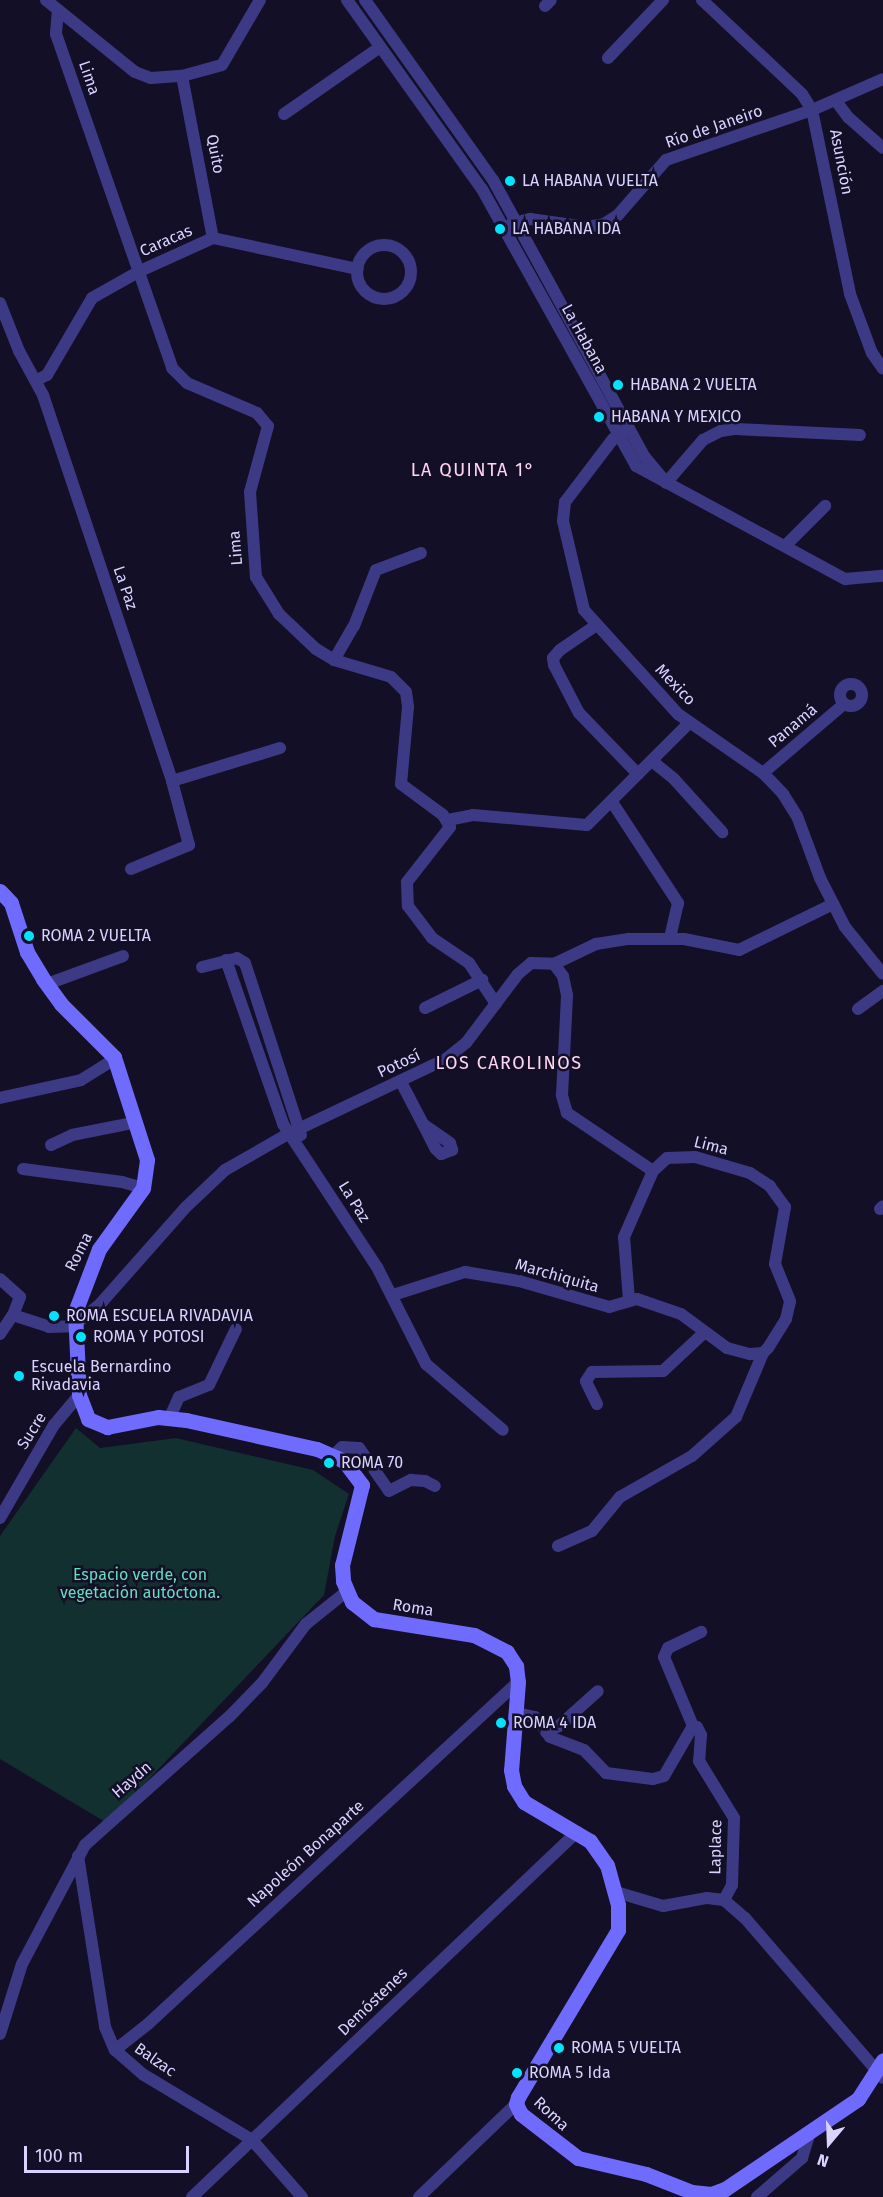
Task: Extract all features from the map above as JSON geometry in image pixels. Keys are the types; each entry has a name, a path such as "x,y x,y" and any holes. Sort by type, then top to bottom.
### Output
{"main road":[{"name":"Roma","path":"0,891 11,903 27,952 47,984 115,1059 137,1122 147,1160 143,1188 99,1248 79,1294 73,1326 79,1395 88,1419 97,1425 170,1418 334,1455 354,1470 362,1485 342,1565 346,1592 362,1612 374,1619 474,1635 496,1644 512,1660 518,1682 512,1779 518,1795 536,1810 577,1832 598,1850 616,1892 619,1915 613,1942 516,2104 538,2129 578,2158 646,2174 703,2194 725,2189 858,2099 881,2070"}],"street":[{"path":"46,0 135,72 151,78 182,75 222,65 260,0"},
{"name":"La Habana","path":"347,0 505,227 624,433 636,466 844,579 883,576"},
{"path":"365,0 518,221 624,433"},
{"path":"608,58 663,0"},
{"name":"Asunción","path":"702,0 802,94 812,110 850,294 872,353 883,369"},
{"name":"Lima","path":"58,10 56,34 178,377 257,413 268,426 250,492 253,568 286,621 334,660 377,671 401,685 408,699 401,784 448,820"},
{"path":"284,114 380,47"},
{"name":"Quito","path":"182,75 213,238"},
{"name":"Río de Janeiro","path":"518,221 586,228 604,224 618,215 666,160 812,110 883,79"},
{"path":"836,101 849,118 883,148"},
{"path":"505,227 518,221"},
{"name":"Caracas","path":"37,380 47,375 93,298 140,271 213,238 357,269"},
{"path":"381,245 399,249 410,264 411,273 399,295 382,299 361,286 357,269 365,253 381,245"},
{"name":"La Paz","path":"0,303 19,351 37,380 172,781 189,845 131,869"},
{"path":"666,483 703,440 720,431 736,429 860,435"},
{"name":"Mexico","path":"624,433 570,492 563,512 579,595 595,626 689,723 763,773 797,816 833,904 853,938 883,974"},
{"path":"785,546 825,506"},
{"path":"334,660 354,626 376,570 421,553"},
{"path":"595,626 560,650 553,658 554,665 579,713 638,774"},
{"name":"Panamá","path":"763,773 844,704"},
{"path":"496,1004 469,963 423,929 405,898 407,882 448,833 448,820 473,815 580,826 612,802 689,723"},
{"path":"172,781 279,748"},
{"path":"652,761 674,779 723,832"},
{"path":"612,802 678,903 680,909 670,938"},
{"name":"Potosí","path":"73,1326 101,1303 214,1179 246,1155 401,1082 459,1050 524,967 539,961 554,964 610,940 670,938 739,950 833,904"},
{"path":"47,984 123,956"},
{"path":"202,967 237,958 245,963 300,1128 303,1151"},
{"name":"La Paz","path":"226,960 288,1134 303,1151 393,1295 426,1364 503,1430"},
{"path":"554,964 563,976 567,995 562,1104 572,1118 652,1171 624,1237 629,1300"},
{"path":"425,1008 482,980"},
{"path":"858,1009 883,991"},
{"path":"0,1098 81,1080 115,1059"},
{"path":"401,1082 423,1124"},
{"path":"51,1145 72,1135 137,1122"},
{"name":"Lima","path":"652,1171 667,1158 695,1157 750,1173 780,1197 785,1215 776,1273 790,1301 789,1310 763,1353"},
{"path":"23,1169 143,1188"},
{"name":"Marchiquita","path":"393,1295 465,1272 519,1281 609,1308 629,1300 647,1301 681,1314 705,1332"},
{"path":"0,1279 20,1298 14,1315 0,1335"},
{"path":"14,1315 49,1327 73,1326"},
{"path":"170,1418 179,1397 209,1385 213,1380 236,1329"},
{"path":"558,1546 592,1532 620,1497 692,1456 736,1417 763,1353 737,1353 705,1332 663,1371 592,1372 586,1381 597,1404"},
{"name":"Sucre","path":"0,1518 54,1425 79,1395"},
{"path":"334,1455 342,1447 359,1448 389,1491 411,1480 425,1480 435,1486"},
{"name":"Haydn","path":"0,2034 22,1964 78,1856 90,1839 230,1716 262,1683 306,1624 346,1592"},
{"path":"517,1713 535,1717 546,1732 559,1742 584,1750 612,1776 653,1779 664,1776 693,1726 664,1657 668,1648 701,1632"},
{"name":"Napoleón Bonaparte","path":"114,2050 148,2024 518,1682"},
{"path":"546,1732 560,1726 598,1691"},
{"name":"Laplace","path":"693,1726 700,1731 699,1761 734,1818 732,1885 724,1900"},
{"name":"Demóstenes","path":"192,2197 577,1832"},
{"name":"Balzac","path":"78,1856 105,2027 114,2050 144,2075 252,2140 302,2197"},
{"path":"616,1892 663,1906 707,1898 724,1900 745,1918 881,2070"},
{"path":"419,2197 516,2104"},
{"path":"757,2197 802,2158 810,2132"}],"green space":[{"name":"Espacio verde, con vegetación autóctona.","path":"76,1428 100,1448 176,1438 313,1470 349,1494 335,1536 324,1595 107,1823 0,1759 0,1536"}],"place":[{"name":"LA HABANA VUELTA","path":"510,181"},
{"name":"LA HABANA IDA","path":"500,229"},
{"name":"HABANA 2 VUELTA","path":"618,385"},
{"name":"HABANA Y MEXICO","path":"599,417"},
{"name":"ROMA 2 VUELTA","path":"29,936"},
{"name":"ROMA ESCUELA RIVADAVIA","path":"54,1316"},
{"name":"ROMA Y POTOSI","path":"81,1337"},
{"name":"Escuela Bernardino Rivadavia","path":"19,1376"},
{"name":"ROMA 70","path":"329,1463"},
{"name":"ROMA 4 IDA","path":"501,1723"},
{"name":"ROMA 5 VUELTA","path":"559,2048"},
{"name":"ROMA 5 Ida","path":"517,2073"}],"district":[{"name":"LA QUINTA 1°","path":"473,470"},
{"name":"LOS CAROLINOS","path":"509,1063"}]}
